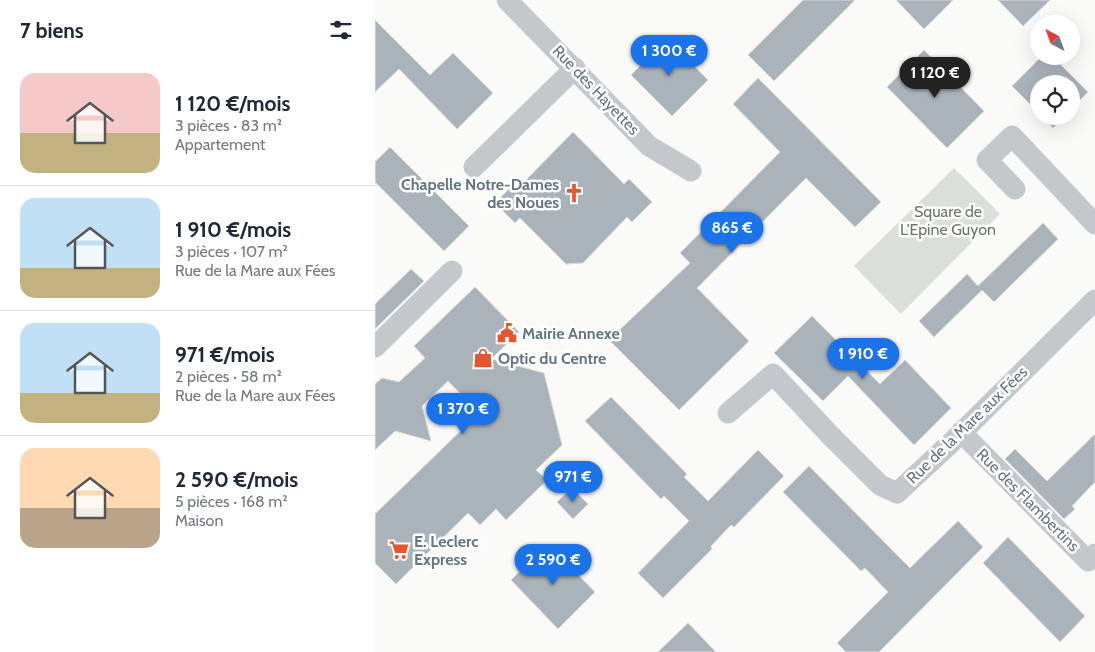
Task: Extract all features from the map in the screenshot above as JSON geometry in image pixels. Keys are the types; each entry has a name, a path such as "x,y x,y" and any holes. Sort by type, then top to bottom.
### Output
{"street":[{"name":"Rue des Hayettes","path":"507,0 649,146 691,171"},
{"path":"474,167 575,68"},
{"path":"1015,189 987,160 1012,136 1095,224"},
{"path":"375,347 451,271"},
{"name":"Rue de la Mare aux Fées","path":"728,413 773,374 880,485 897,492 1095,300"},
{"name":"Rue des Flambertins","path":"961,432 1088,560 1095,554"}],"green space":[{"name":"Square de L'Epine Guyon","path":"954,168 1000,214 901,314 854,266"}],"building":[{"path":"803,0 855,0 774,81 748,55"},
{"path":"896,0 953,0 924,29"},
{"path":"998,0 1050,0 1034,15 1030,15 1030,19 1023,26"},
{"path":"375,20 430,75 453,53 493,93 457,129 399,69 375,92"},
{"path":"667,39 708,80 672,116 631,75"},
{"path":"924,50 984,111 947,148 887,87"},
{"path":"1033,65 1061,65 1071,75 1030,75 1030,104 1012,86"},
{"path":"758,78 881,202 855,227 806,178 697,288 749,341 679,410 609,340 690,263 680,253 780,152 733,104"},
{"path":"1080,84 1088,92 1080,100"},
{"name":"Chapelle Notre-Dames des Noues","path":"573,132 624,184 629,179 652,202 632,222 627,217 583,263 566,264 520,218 515,223 495,203 519,179 523,183"},
{"path":"390,147 469,226 444,251 375,182 375,162"},
{"path":"1043,223 1058,239 994,302 982,290 934,337 919,321 967,274 978,286"},
{"path":"411,269 424,281 375,329 375,304"},
{"path":"475,287 519,332 491,359 544,373 562,445 536,470 547,480 506,520 496,509 480,525 468,513 396,584 375,563 375,514 479,413 448,381 422,406 431,441 395,431 375,450 375,384 382,378 399,382 425,358 414,346"},
{"path":"812,316 880,384 905,360 951,408 914,445 848,376 823,401 774,353"},
{"path":"611,397 687,474 684,477 708,501 758,450 784,476 734,527 731,525 711,546 712,549 663,598 638,573 689,521 664,496 661,499 585,421"},
{"path":"1095,434 1095,482 1072,506 1075,509 1064,519 1005,459 1015,449 1047,481"},
{"path":"809,466 910,568 958,521 983,547 879,652 846,652 837,643 888,592 865,568 861,571 783,492"},
{"path":"572,488 588,504 573,519 557,502"},
{"path":"1008,537 1085,616 1060,642 983,563"},
{"path":"548,544 595,592 558,629 511,580"},
{"path":"688,623 716,652 658,652"}],"place":[{"name":"Chapelle Notre-Dames des Noues","path":"574,193"},
{"name":"Mairie Annexe","path":"507,333"},
{"name":"Optic du Centre","path":"483,358"},
{"name":"E. Leclerc Express","path":"399,550"}]}
